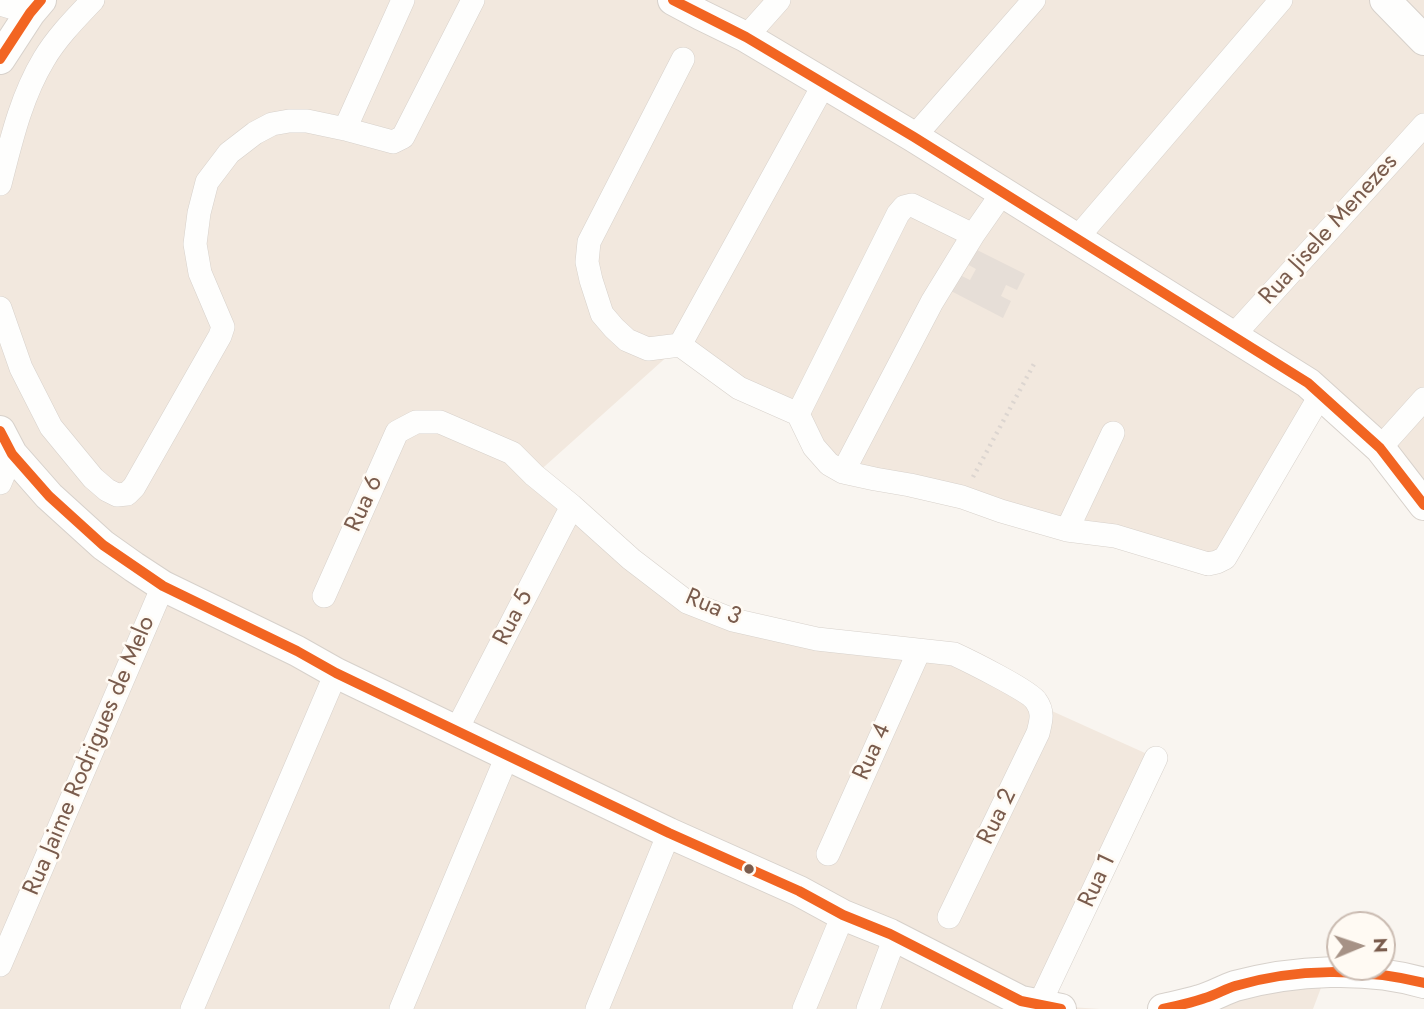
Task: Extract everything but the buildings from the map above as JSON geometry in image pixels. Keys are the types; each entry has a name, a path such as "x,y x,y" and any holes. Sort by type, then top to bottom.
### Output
{"street":[{"path":"0,184 26,93 45,58 71,23 93,0"},
{"path":"345,129 403,0"},
{"path":"0,308 21,368 51,427 93,478 117,495 127,494 134,487 223,327 200,273 195,244 199,213 208,182 229,153 272,124 307,121 393,142 403,137 473,0"},
{"path":"673,0 747,37 914,137 1308,383 1380,448 1424,505"},
{"path":"747,37 779,0"},
{"path":"914,137 1034,0"},
{"path":"1077,238 1281,0"},
{"path":"1385,0 1424,40"},
{"path":"0,4 36,6"},
{"path":"0,59 36,6"},
{"path":"683,59 589,242 587,262 602,314 627,340 648,349 680,345 739,388 798,414 814,447 829,464 842,472 962,497 1067,530 1115,536 1208,564 1225,558 1321,394"},
{"path":"680,345 824,84"},
{"name":"Rua Jisele Menezes","path":"1233,336 1424,125"},
{"path":"842,472 932,302 1003,192"},
{"path":"798,414 898,214 904,207 912,205 973,235"},
{"path":"1380,448 1424,399"},
{"name":"Rua 3","path":"416,422 440,422 512,453 631,559 687,602 733,620 806,637 954,654 1036,699 1042,715"},
{"name":"Rua 6","path":"324,596 397,432 416,422"},
{"path":"1067,530 1113,433"},
{"path":"0,483 6,442"},
{"path":"6,442 49,496 85,529 163,586 297,651 335,673 669,833 799,891 843,915 895,937 1035,1006"},
{"name":"Rua 5","path":"456,731 572,506"},
{"name":"Rua Jaime Rodrigues de Melo","path":"0,965 163,586"},
{"name":"Rua 4","path":"828,854 919,651"},
{"path":"192,1009 335,673"},
{"name":"Rua 2","path":"950,917 1038,733 1042,715"},
{"path":"401,1009 508,756"},
{"name":"Rua 1","path":"1035,1006 1156,758"},
{"path":"597,1009 669,833"},
{"path":"804,1009 843,915"},
{"path":"868,1009 895,937"},
{"path":"1163,1009 1268,979 1327,972 1371,973 1404,977 1424,983"}],"path":[{"path":"962,497 1034,364"}],"shaded area":[{"path":"0,0 1424,0 1424,515 1321,394 1208,564 843,472 798,414 680,345 535,475 687,602 919,651 1156,758 1040,1005 1100,1009 0,1009"},
{"path":"1326,972 1313,1009 1163,1009"}],"transit line":[{"path":"0,59 41,0"},
{"path":"673,0 746,37 914,137 1308,383 1380,448 1424,505"},
{"path":"0,431 12,454 49,496 103,545 163,586 297,651 336,673 669,833 799,891 843,915 890,934 1021,1001 1061,1009"},
{"path":"1163,1009 1258,980 1306,973 1377,975 1424,983"}]}
